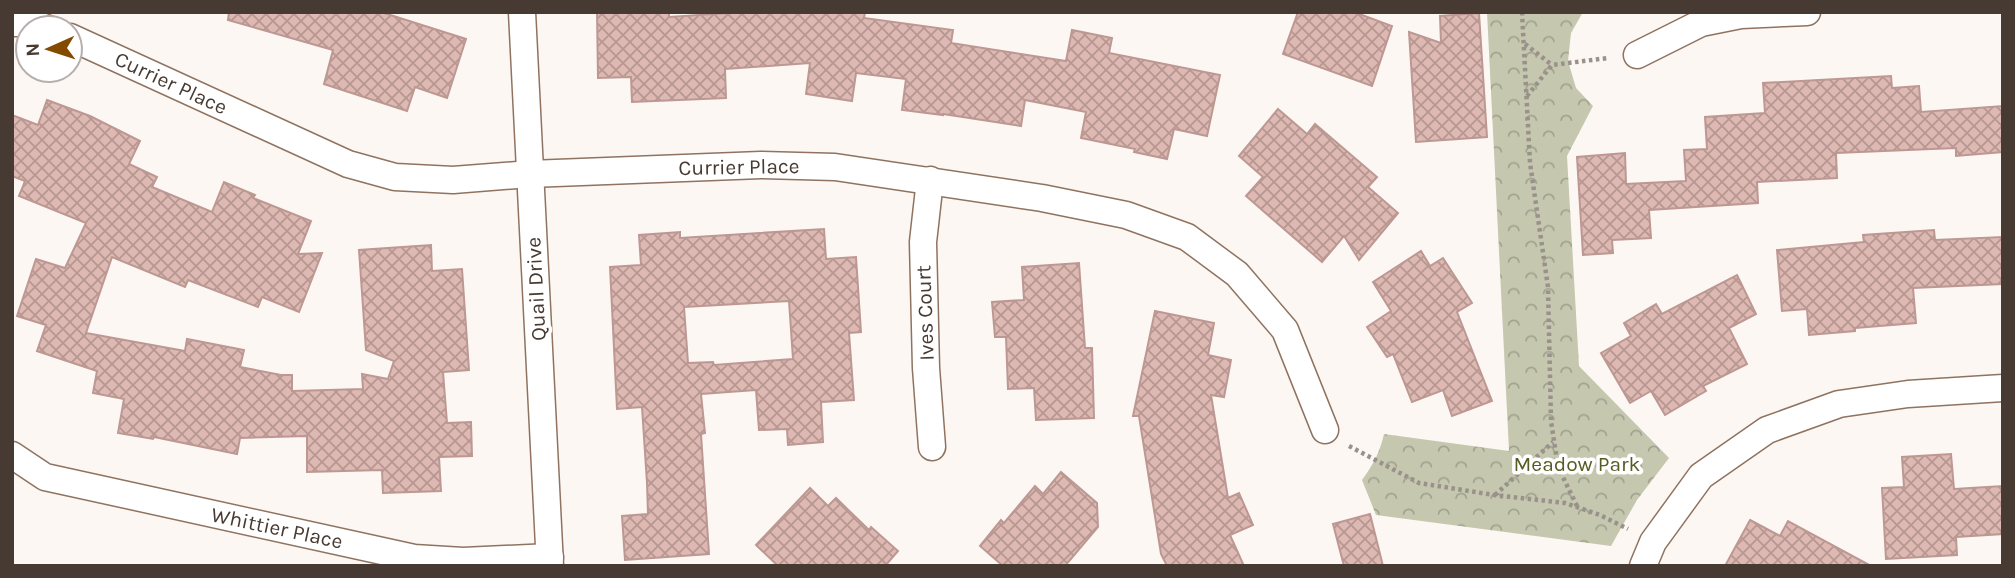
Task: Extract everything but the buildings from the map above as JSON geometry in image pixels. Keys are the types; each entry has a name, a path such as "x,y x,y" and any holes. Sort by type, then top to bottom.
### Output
{"street":[{"name":"Quail Drive","path":"522,12 550,561"},
{"path":"1637,55 1701,23 1741,15 1807,12"},
{"name":"Currier Place","path":"84,43 348,164 395,177 453,180 530,173 761,165 835,167 1042,198 1126,215 1186,237 1237,274 1286,330 1325,430"},
{"name":"Ives Court","path":"930,180 923,242 926,368 932,447"},
{"path":"1648,554 1701,476 1767,430 1839,404 1908,394 2003,388"},
{"name":"Whittier Place","path":"12,455 45,477 414,558 550,561"}],"path":[{"path":"1522,12 1530,163 1548,287 1550,421 1558,467 1577,506"},
{"path":"1524,43 1552,65 1637,55"},
{"path":"1527,97 1552,65"},
{"path":"1325,430 1354,449 1419,483 1577,506 1600,515 1648,554"},
{"path":"1494,495 1554,441"}],"green space":[{"name":"Meadow Park","path":"1487,12 1583,12 1571,33 1568,61 1576,88 1593,106 1567,156 1579,366 1669,458 1637,500 1611,546 1376,515 1362,480 1376,458 1384,434 1509,451"}]}
